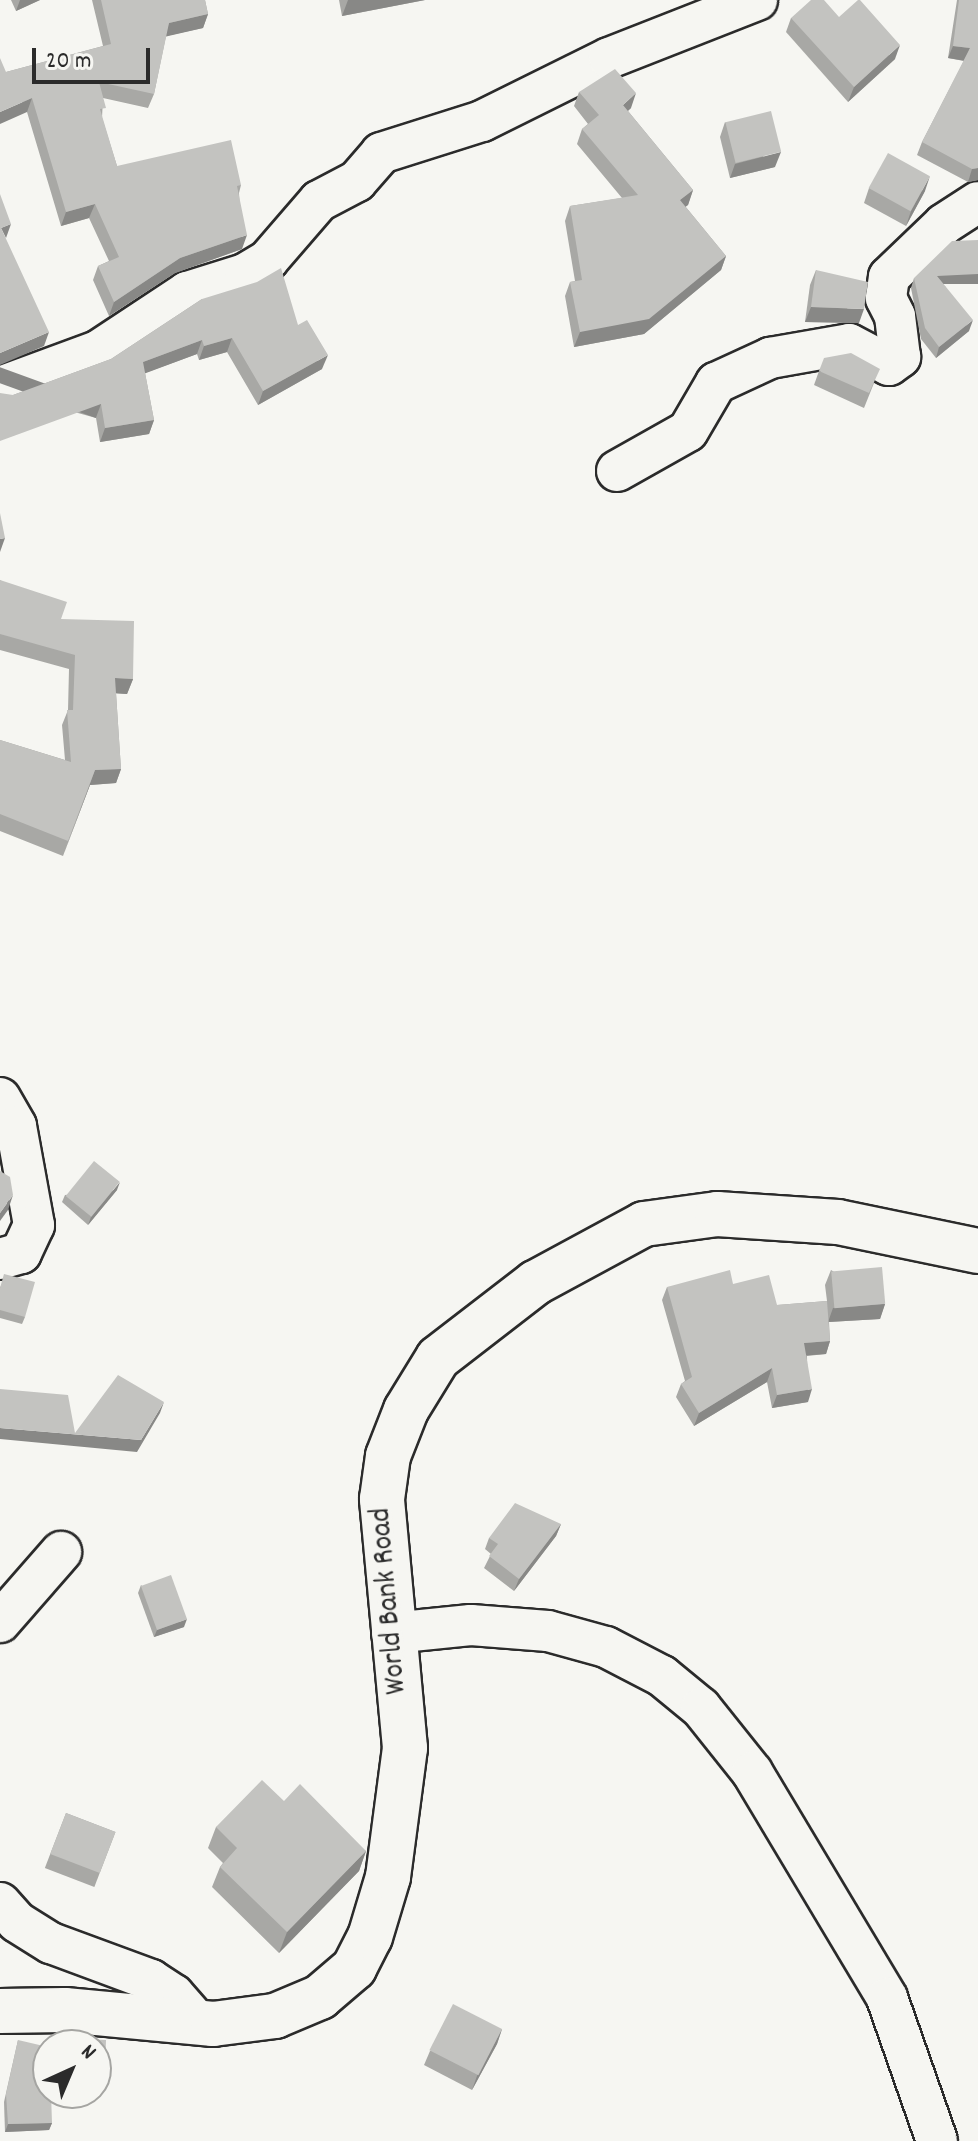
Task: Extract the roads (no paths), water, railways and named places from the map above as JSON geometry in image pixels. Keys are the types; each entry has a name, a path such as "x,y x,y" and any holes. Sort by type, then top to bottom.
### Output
{"main road":[{"name":"World Bank Road","path":"0,2011 65,2010 198,2023 275,2016 320,1997 354,1968 370,1937 388,1877 405,1748 382,1499 388,1456 406,1410 438,1358 535,1283 644,1224 717,1214 838,1222 978,1251"}],"street":[{"path":"0,387 98,351 187,292 245,274 268,260 319,201 357,181 381,153 482,121 609,58 757,0"},
{"path":"617,471 688,431 716,383 770,358 849,344 889,365 900,357 895,316 886,298 889,277 944,224 978,202"},
{"path":"0,1098 16,1126 34,1225 21,1253 0,1259"},
{"path":"0,1622 61,1552"},
{"path":"392,1633 471,1625 548,1631 606,1647 662,1676 701,1708 752,1772 887,1998 937,2141"},
{"path":"0,1903 17,1922 51,1943 151,1980 174,1995 198,2023"}]}
